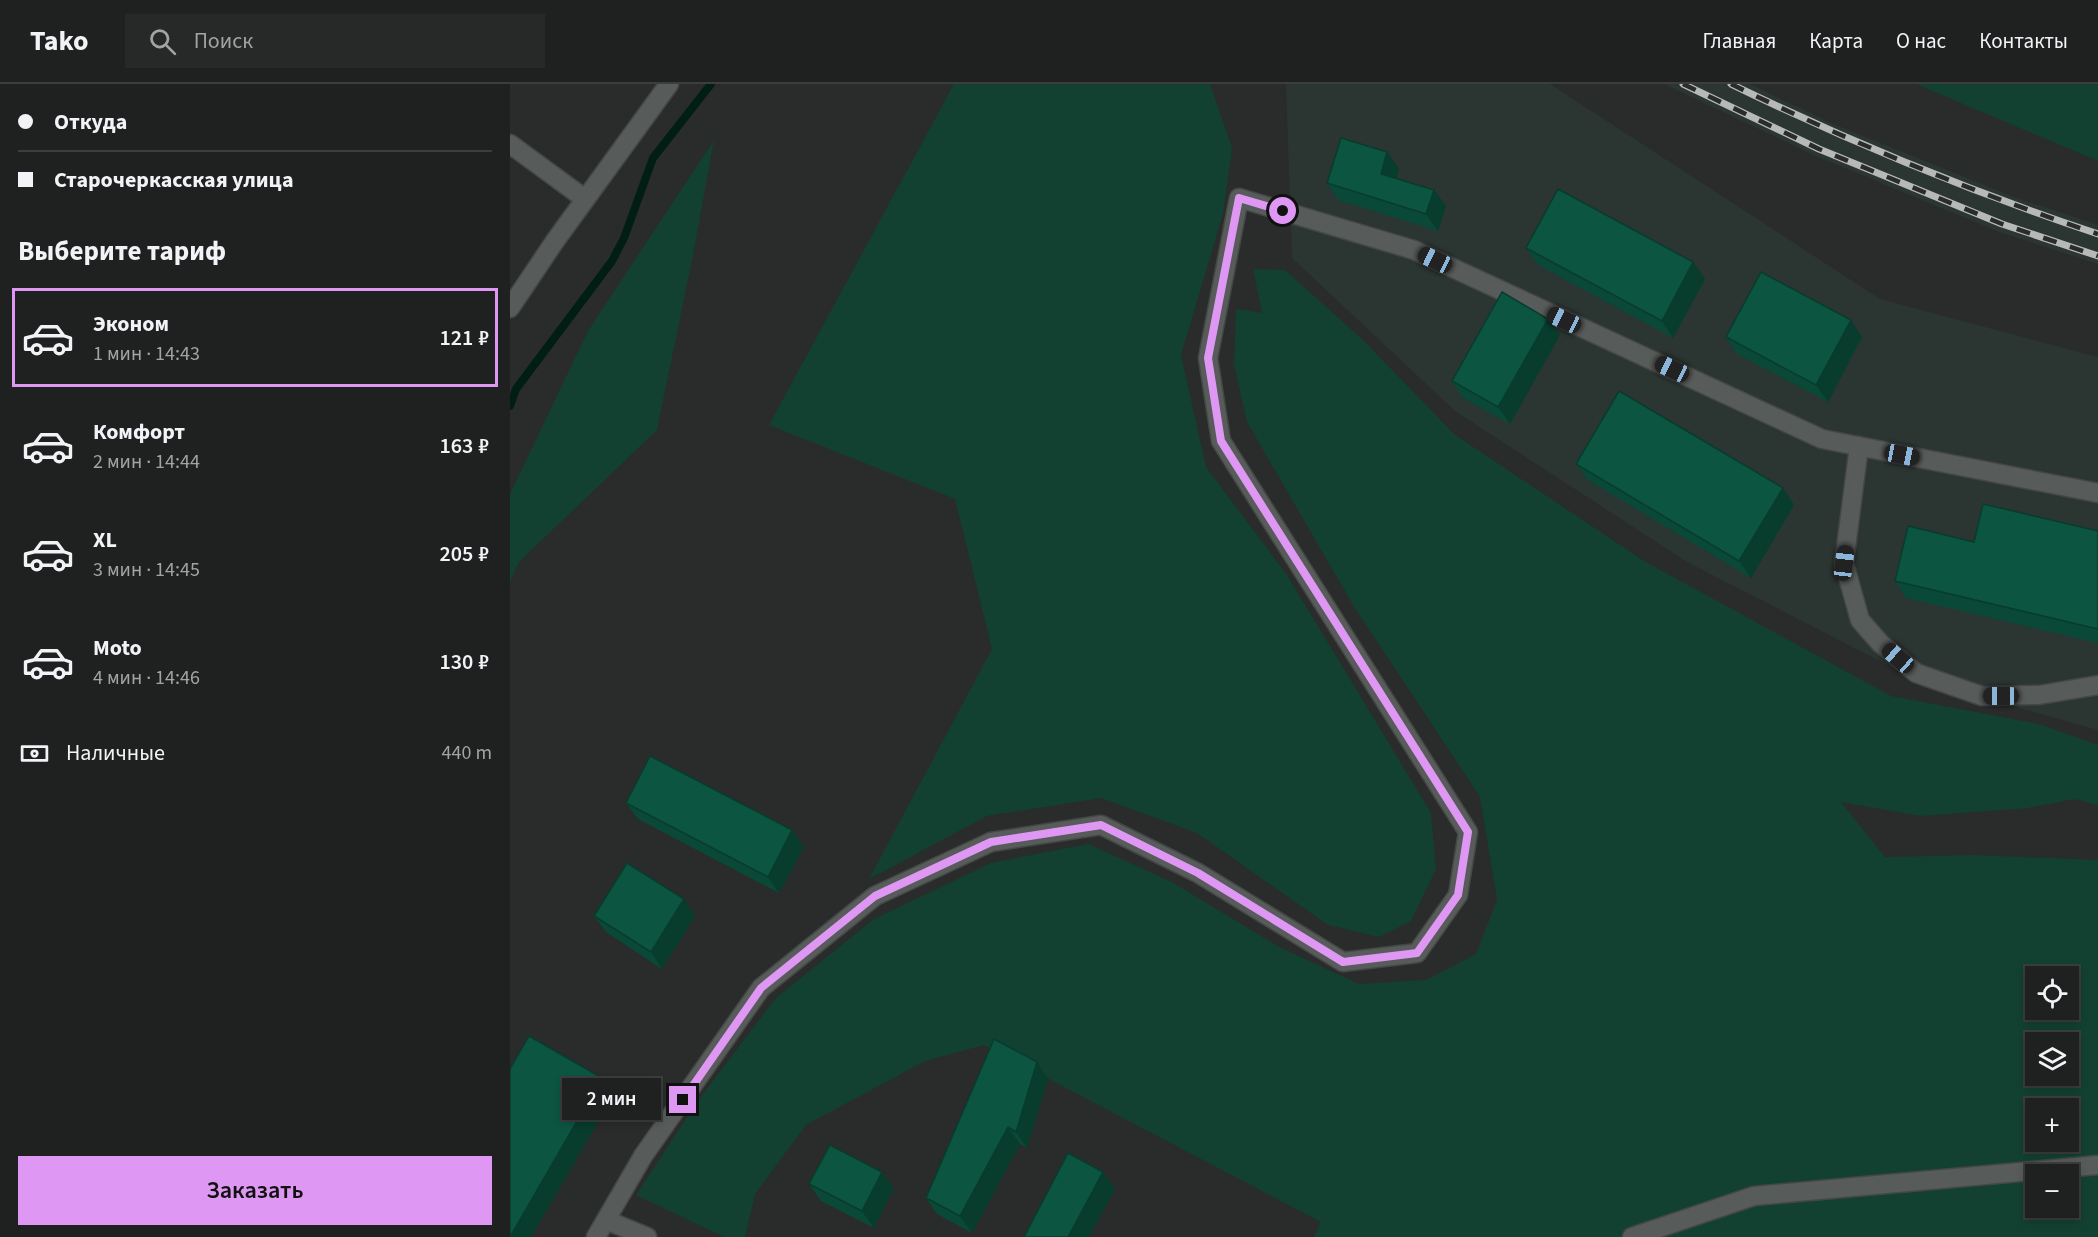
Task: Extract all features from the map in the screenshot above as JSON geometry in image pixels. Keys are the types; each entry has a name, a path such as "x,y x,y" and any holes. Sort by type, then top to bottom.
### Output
{"street":[{"path":"510,308 585,199 669,84"},
{"path":"510,144 585,199"},
{"path":"596,1237 643,1156 761,988 875,896 991,842 1101,825 1198,873 1343,962 1417,953 1458,895 1468,832 1221,441 1208,358 1239,198 1414,250 1822,439 2098,493"},
{"path":"1858,446 1844,563 1860,620 1880,643 1916,673 1982,696 2039,695 2098,685"},
{"path":"1632,1237 1754,1196 2098,1165"},
{"path":"606,1220 646,1237"}],"shaded area":[{"path":"1286,84 1550,84 1880,299 2098,357 2098,730 1913,678 1687,562 1455,411 1292,258"},
{"path":"1664,84 1750,84 1831,123 2014,197 2098,225 2098,264 1999,232 1816,156"}],"green space":[{"path":"954,84 1210,84 1232,148 1223,214 1181,355 1206,467 1287,575 1431,813 1436,869 1411,921 1379,937 1328,925 1197,833 1101,798 987,816 869,879 992,649 955,499 769,425"},
{"path":"1916,84 2098,84 2098,161"},
{"path":"714,140 657,430 519,562 510,581 510,494 588,331"},
{"path":"1253,269 1285,270 1362,339 1454,434 1644,561 1891,696 2039,724 2098,745 2098,805 2075,799 2028,808 1921,816 1841,802 1885,857 1974,855 2098,860 2098,1237 1314,1237 1321,1222 984,1045 925,1061 806,1125 755,1194 745,1237 724,1237 636,1195 699,1099 776,998 874,919 991,863 1088,844 1172,882 1279,947 1359,984 1426,980 1476,954 1497,900 1480,797 1353,605 1247,422 1234,364 1236,309 1262,313"}],"building":[{"path":"1341,138 1387,152 1381,174 1434,190 1426,214 1327,183"},
{"path":"1558,189 1693,262 1662,321 1526,248"},
{"path":"1761,272 1851,320 1816,385 1726,337"},
{"path":"1502,292 1548,319 1498,407 1452,381"},
{"path":"1619,391 1783,488 1739,561 1576,464"},
{"path":"1983,504 2098,531 2098,629 1895,581 1908,526 1974,542"},
{"path":"650,756 792,830 768,877 626,803"},
{"path":"627,863 684,899 651,952 594,916"},
{"path":"529,1036 602,1078 510,1237 510,1069"},
{"path":"994,1039 1037,1062 1016,1132 1008,1127 960,1216 926,1198"},
{"path":"830,1145 882,1172 862,1211 809,1184"},
{"path":"1068,1153 1103,1172 1068,1237 1024,1237"}],"waterway":[{"path":"510,406 516,389 612,261 624,238 653,158 711,84"}],"railway":[{"path":"1683,84 1819,149 2002,224 2098,256"},
{"path":"1731,84 1912,165 2098,234"}],"route":[{"path":"683,1100 761,988 875,896 991,842 1101,825 1198,873 1343,962 1417,953 1458,895 1468,832 1221,441 1208,358 1239,198 1283,211"}]}
